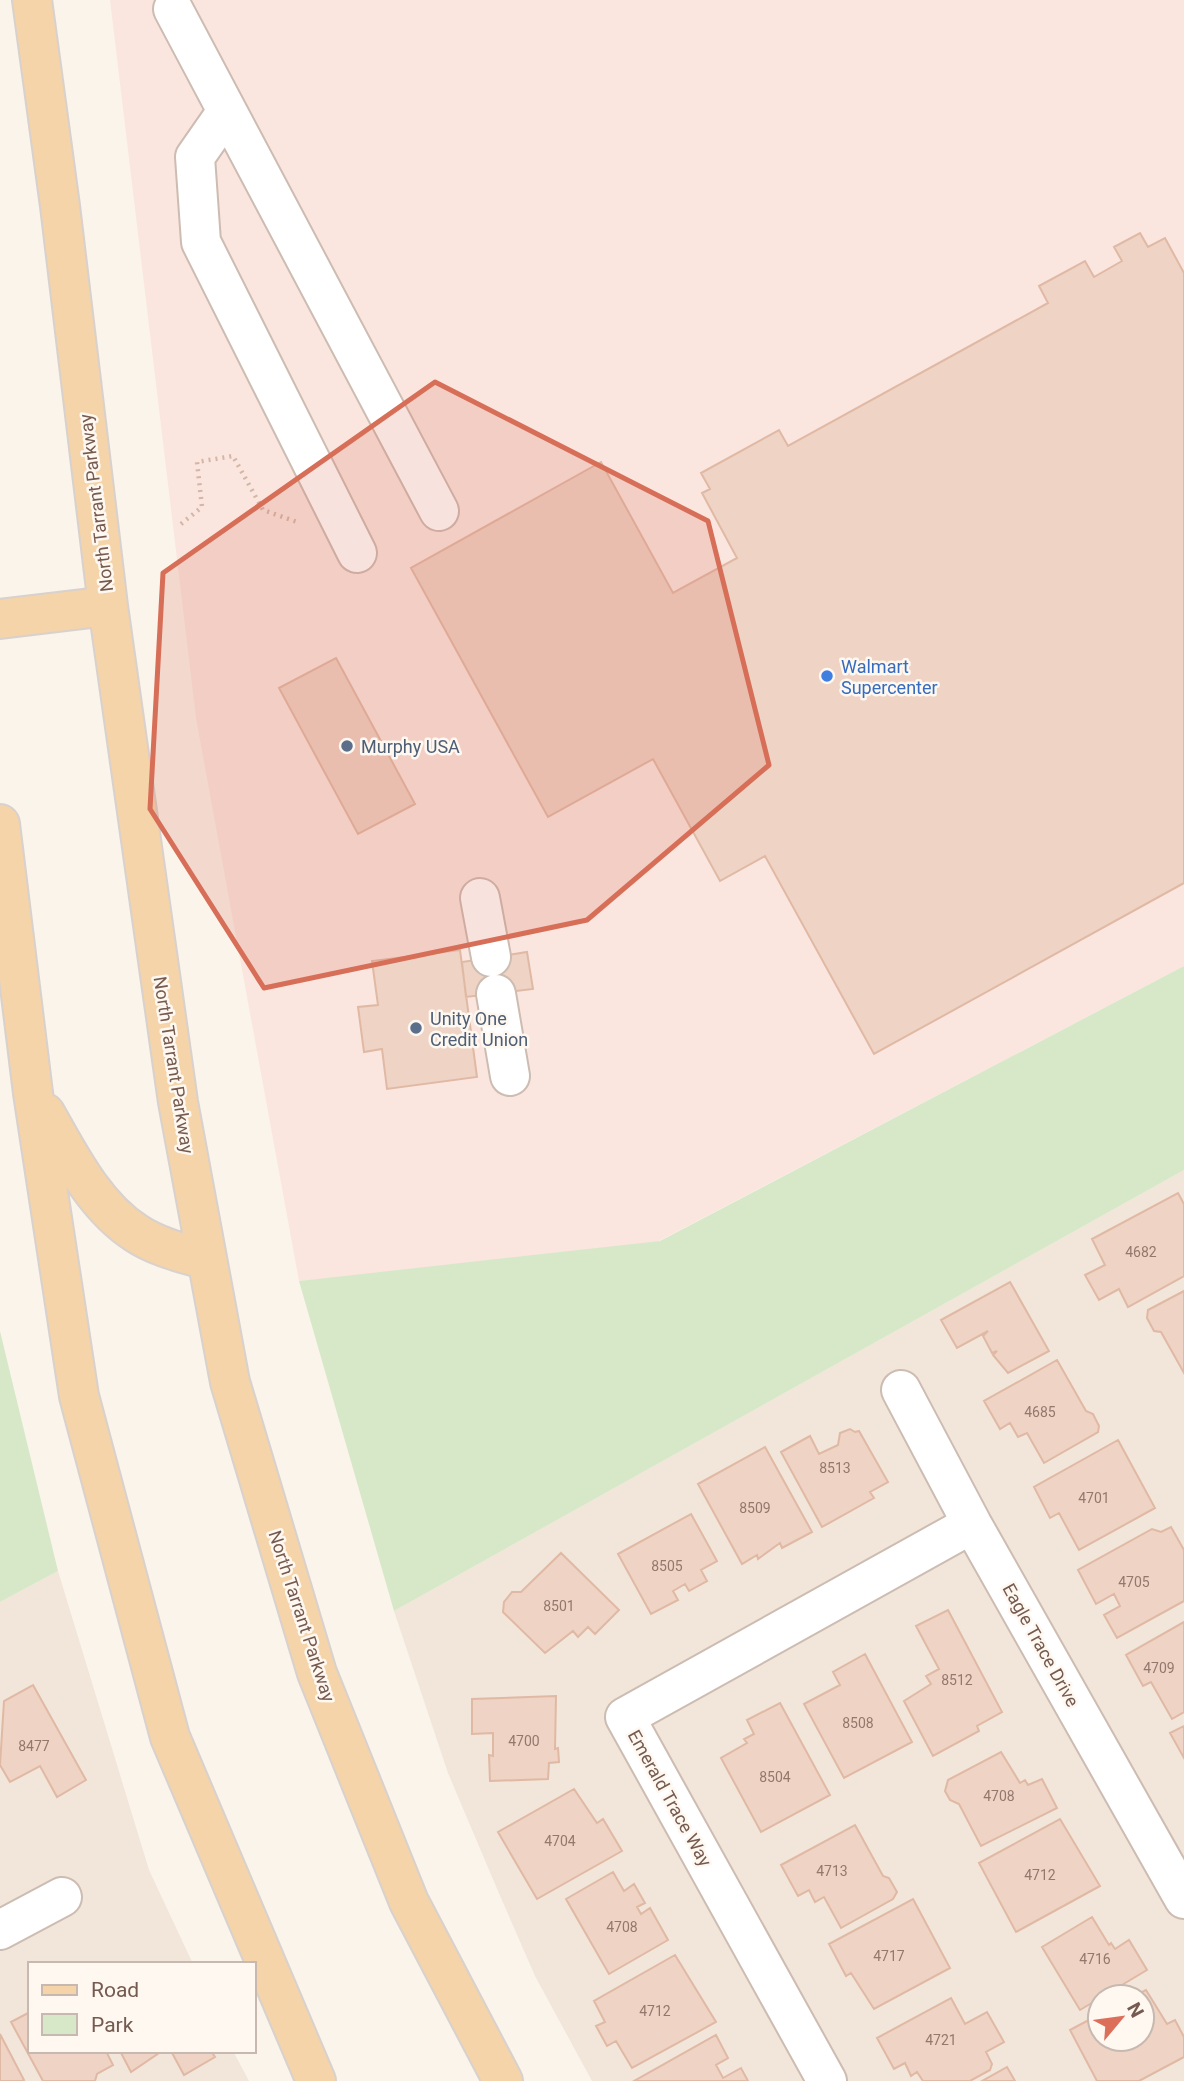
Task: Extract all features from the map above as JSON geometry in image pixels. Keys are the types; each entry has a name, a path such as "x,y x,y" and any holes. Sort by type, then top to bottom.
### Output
{"main road":[{"name":"North Tarrant Parkway","path":"32,0 62,219 108,606 178,1102 230,1382 317,1673 409,1902 502,2081"},
{"path":"0,619 108,606"},
{"path":"0,824 33,1093 79,1396 170,1738 316,2081"},
{"path":"33,1093 76,1168 95,1194 135,1233 207,1260"}],"street":[{"path":"173,9 439,511"},
{"path":"227,111 195,157 201,242 357,553"},
{"path":"480,898 510,1076"},
{"name":"Eagle Trace Drive","path":"901,1390 972,1524 1184,1899"},
{"name":"Emerald Trace Way","path":"827,2081 625,1717 972,1524"},
{"path":"0,1930 62,1897"}],"path":[{"path":"181,524 202,507 197,462 233,456 263,510 300,523"}],"highlighted area":[{"path":"435,382 708,521 769,765 587,920 264,988 150,809 163,573"}],"shaded area":[{"path":"110,0 1184,0 1184,966 638,1252 299,1281 196,718"},
{"path":"1184,1170 1184,2081 592,2081 535,1976 448,1773 394,1611"},
{"path":"58,1571 149,1870 192,1962 28,1962 28,2053 234,2053 249,2081 0,2081 0,1602"}],"green space":[{"path":"1184,966 1184,1170 394,1611 299,1281 660,1241"},
{"path":"0,1331 58,1571 0,1602"}],"building":[{"name":"Walmart Supercenter","path":"1140,233 1148,247 1165,238 1184,273 1184,883 874,1054 765,856 720,881 653,759 548,817 411,568 601,462 673,593 737,558 702,493 710,489 701,473 779,430 788,446 1048,303 1039,286 1085,261 1094,277 1122,261 1114,247"},
{"name":"Murphy USA","path":"336,658 415,804 358,834 279,688"},
{"name":"Unity One Credit Union","path":"460,950 477,1077 387,1089 382,1049 364,1052 358,1007 378,1005 372,961"},
{"path":"527,952 533,989 466,997 462,962"},
{"path":"1178,1193 1184,1204 1184,1276 1128,1307 1119,1289 1099,1300 1085,1275 1105,1265 1092,1239"},
{"path":"1010,1282 1049,1351 1008,1373 993,1355 997,1351 992,1353 983,1336 988,1331 957,1348 941,1320"},
{"path":"1184,1291 1184,1373 1161,1332 1154,1331 1147,1318 1148,1310"},
{"path":"1057,1360 1086,1411 1093,1414 1099,1426 1098,1432 1044,1463 1027,1433 1018,1437 1010,1423 1000,1429 984,1401"},
{"path":"850,1429 859,1431 888,1482 870,1492 874,1498 822,1527 781,1452 810,1436 819,1454 838,1445 840,1433"},
{"path":"1118,1440 1155,1508 1079,1550 1059,1513 1050,1518 1034,1487"},
{"path":"765,1447 812,1532 782,1548 780,1543 758,1559 757,1555 742,1564 698,1484"},
{"path":"691,1514 717,1561 701,1570 707,1581 689,1591 685,1584 673,1591 678,1600 651,1614 618,1554"},
{"path":"1171,1527 1184,1550 1184,1601 1117,1638 1104,1615 1120,1606 1114,1594 1096,1604 1078,1570 1152,1529 1161,1532"},
{"path":"561,1553 619,1610 595,1634 588,1627 578,1637 573,1631 545,1653 503,1612 504,1602 512,1592 521,1592"},
{"path":"948,1610 1002,1712 977,1726 979,1731 933,1756 904,1701 931,1684 926,1676 939,1669 916,1626"},
{"path":"1184,1622 1184,1712 1172,1719 1151,1682 1143,1686 1126,1655"},
{"path":"865,1654 912,1742 844,1778 804,1704 840,1685 833,1672"},
{"path":"33,1685 86,1780 57,1797 40,1766 10,1782 0,1765 4,1701"},
{"path":"556,1696 555,1749 558,1748 559,1762 549,1763 548,1779 490,1781 489,1755 493,1756 493,1733 472,1734 472,1699"},
{"path":"780,1703 830,1795 761,1832 721,1758 747,1743 744,1739 754,1734 747,1720"},
{"path":"1184,1726 1184,1758 1170,1733"},
{"path":"1001,1752 1020,1783 1025,1780 1028,1785 1042,1779 1057,1808 981,1846 959,1804 950,1800 945,1791 948,1780"},
{"path":"574,1789 597,1823 603,1819 622,1851 537,1899 498,1832"},
{"path":"1060,1819 1100,1886 1016,1932 979,1863"},
{"path":"855,1825 883,1876 889,1878 897,1892 893,1899 841,1928 824,1897 815,1902 809,1890 798,1896 781,1865"},
{"path":"613,1872 624,1891 634,1884 645,1903 637,1907 641,1914 650,1908 668,1940 609,1974 566,1899"},
{"path":"913,1899 950,1968 874,2009 851,1973 846,1976 829,1944"},
{"path":"1092,1917 1109,1945 1111,1943 1115,1949 1129,1940 1147,1970 1125,1983 1086,1983 1086,2006 1080,2010 1042,1947"},
{"path":"675,1955 716,2022 632,2068 616,2041 607,2046 596,2026 605,2022 594,2001"},
{"path":"951,1998 965,2024 987,2012 1004,2042 986,2052 992,2064 990,2070 970,2081 923,2081 917,2072 911,2076 905,2063 894,2069 877,2038"},
{"path":"1156,2006 1167,2024 1175,2020 1184,2037 1184,2057 1139,2081 1097,2081 1070,2030 1086,2021 1086,2053 1156,2053"},
{"path":"28,2013 28,2053 107,2053 113,2065 97,2074 95,2081 43,2081 11,2022"},
{"path":"0,2034 24,2080 22,2081 0,2081"},
{"path":"716,2035 728,2058 716,2065 723,2078 741,2068 748,2081 634,2081"},
{"path":"121,2053 159,2053 131,2072"},
{"path":"172,2053 212,2053 215,2057 184,2075"},
{"path":"1007,2067 1015,2081 982,2081"}],"place":[{"name":"Walmart Supercenter","path":"827,676"},
{"name":"Murphy USA","path":"347,746"},
{"name":"Unity One Credit Union","path":"416,1028"}]}
